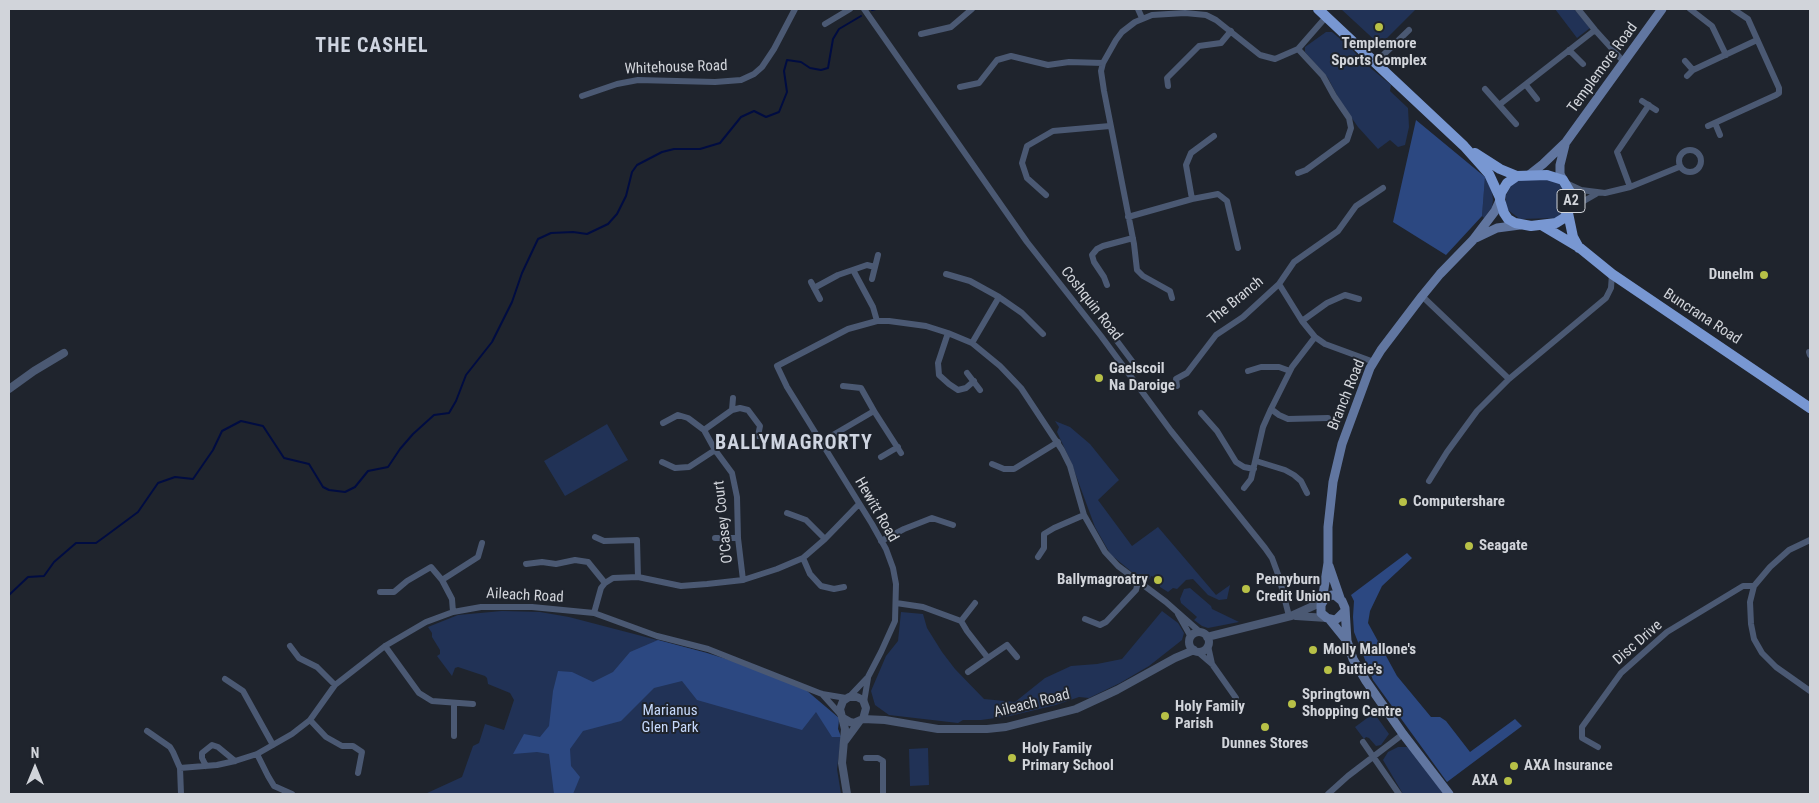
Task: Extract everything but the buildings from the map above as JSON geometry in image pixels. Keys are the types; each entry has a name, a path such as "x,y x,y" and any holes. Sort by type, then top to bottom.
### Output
{"highway":[{"name":"A2","path":"1318,9 1464,146 1489,174 1508,219 1523,226 1543,226 1556,223 1569,211 1571,197 1564,181 1553,176 1517,176 1500,169 1464,146"},
{"path":"1500,199 1503,187 1517,176"},
{"name":"Buncrana Road","path":"1569,211 1573,237 1580,248"},
{"name":"Buncrana Road","path":"1543,226 1580,248 1612,274 1810,408"}],"main road":[{"name":"Templemore Road","path":"1529,175 1566,142 1662,9"},
{"name":"Templemore Road","path":"1564,181 1560,174 1560,165 1566,142"},
{"name":"Branch Road","path":"1322,602 1328,563 1328,527 1333,482 1342,444 1364,383 1374,362 1393,334 1440,274 1473,240 1495,211 1500,199"},
{"name":"Branch Road","path":"1473,240 1504,226 1523,226"},
{"name":"Branch Road","path":"1328,563 1340,598"},
{"path":"1347,641 1321,612 1322,602 1332,596 1340,598 1344,604 1347,641 1353,658 1366,681 1403,734 1449,794"},
{"path":"1329,619 1338,618 1344,612"}],"street":[{"name":"Whitehouse Road","path":"582,96 617,84 638,80 715,82 741,80 754,74 762,67 774,50 795,9"},
{"path":"825,24 850,9"},
{"name":"Coshquin Road","path":"864,9 1027,242 1172,431 1265,548 1272,558 1290,616"},
{"path":"921,34 951,26 972,9"},
{"path":"1138,9 1142,18"},
{"path":"1578,9 1624,62"},
{"path":"1690,9 1712,26 1726,55"},
{"path":"1720,134 1711,124 1779,93 1779,88 1748,19 1733,9"},
{"path":"1172,298 1170,291 1143,276 1137,270 1104,91 1101,71 1103,63 1122,32 1142,18 1152,15 1207,12 1260,55 1275,59 1298,48 1326,16"},
{"path":"1375,63 1409,30"},
{"path":"1499,105 1595,30"},
{"path":"1168,86 1167,78 1199,46 1221,44 1231,31"},
{"path":"1687,76 1693,70 1757,40"},
{"path":"1298,48 1323,76 1334,96 1350,118 1351,128 1347,140 1306,170 1298,173"},
{"path":"1569,50 1583,64"},
{"path":"960,87 979,83 997,60 1011,56 1048,65 1069,62 1103,63"},
{"path":"1685,61 1693,70"},
{"path":"1526,84 1537,99"},
{"path":"1485,90 1516,124"},
{"path":"1642,101 1656,110"},
{"path":"1630,186 1617,152 1649,105"},
{"path":"1046,195 1027,178 1022,163 1027,146 1053,131 1070,128 1087,129 1110,126"},
{"path":"1192,199 1186,165 1191,153 1214,136"},
{"path":"1564,181 1575,188 1597,193 1612,192 1680,167"},
{"name":"The Branch","path":"1177,386 1176,379 1187,373 1216,335 1243,317 1279,284 1294,262 1338,231 1356,206 1382,188"},
{"path":"1569,211 1597,193"},
{"path":"1128,216 1218,194 1227,201 1238,248"},
{"path":"1107,285 1092,255 1103,246 1132,238"},
{"path":"872,279 878,255"},
{"path":"820,299 812,285 867,265 875,267"},
{"path":"854,270 873,307 877,322 926,326 972,343 1000,366 1021,388 1058,442 1070,466 1084,515 1105,552 1118,566 1204,634 1212,664"},
{"path":"946,274 970,281 999,297 1022,312 1043,334"},
{"path":"1429,480 1477,411 1509,379 1606,298 1612,288 1612,274"},
{"name":"The Branch","path":"1279,284 1302,321 1316,337 1325,344 1374,362"},
{"path":"1302,321 1327,303 1345,295 1360,300"},
{"path":"1422,296 1509,379"},
{"path":"972,343 999,297"},
{"name":"Hewitt Road","path":"847,698 868,676 895,621 896,584 893,568 881,541 787,387 777,366 848,329 877,322"},
{"path":"948,333 938,363 939,375 958,390 966,388 974,382"},
{"path":"1244,488 1251,479 1263,427 1271,409 1290,371 1316,337"},
{"path":"1117,341 1138,369"},
{"path":"9,389 64,353"},
{"path":"1122,364 1129,358"},
{"path":"1248,371 1261,367 1279,367 1290,371"},
{"path":"967,373 980,390"},
{"path":"843,386 861,388 900,450 882,457"},
{"path":"732,410 734,398"},
{"path":"663,423 678,415 688,418 704,430 732,410 740,408 748,410 760,426 758,436"},
{"path":"1271,409 1288,419 1328,418"},
{"path":"821,442 874,411"},
{"path":"1201,413 1217,432 1236,462 1244,467 1254,469"},
{"name":"O'Casey Court","path":"704,430 715,450 732,472 737,497 738,538 743,580"},
{"path":"992,464 1004,469 1014,469 1058,442"},
{"path":"662,462 675,468 689,467 715,450"},
{"path":"1256,461 1285,470 1294,475 1301,481 1306,493"},
{"path":"594,613 601,588 605,582 618,577 638,577 681,586 743,580 772,572 803,558 826,539 859,504"},
{"path":"788,513 806,520 826,539"},
{"path":"1038,557 1044,548 1044,534 1084,515"},
{"path":"881,541 932,518 953,525"},
{"path":"596,537 604,541 637,540 638,577"},
{"path":"715,538 738,538"},
{"path":"1810,540 1789,550 1770,567 1754,586 1750,602 1754,639 1762,653 1776,668 1810,691"},
{"path":"442,580 478,557 482,543"},
{"path":"803,558 810,574 821,586 834,589 844,587"},
{"path":"526,564 542,562 556,564 575,560 588,562 605,582"},
{"path":"380,592 394,592 407,581 431,567 442,580 452,599 453,612"},
{"path":"1085,619 1100,625 1106,622 1136,590 1138,582"},
{"name":"Disc Drive","path":"1598,747 1582,738 1582,726 1621,673 1667,632 1743,586 1754,586"},
{"path":"1193,646 1195,633 1204,634 1290,616 1322,602"},
{"path":"896,603 923,607 961,621 966,632 988,658"},
{"path":"961,621 974,603"},
{"name":"Aileach Road","path":"180,768 235,761 257,754 292,734 310,720 335,685 385,646 426,622 453,612 481,607 505,606 594,613 657,636 715,652 822,694 847,698"},
{"path":"1176,611 1193,646 1212,664 1236,698"},
{"path":"1290,616 1329,619"},
{"path":"968,672 1007,645 1017,657"},
{"path":"290,646 299,658 317,667 335,685"},
{"path":"385,646 419,693 432,700 454,704 473,704"},
{"path":"1193,646 1204,650 1208,646"},
{"name":"Aileach Road","path":"861,720 885,720 938,729 1006,727 1076,709 1117,690 1193,646"},
{"name":"Hewitt Road","path":"865,704 868,676"},
{"path":"225,679 244,691 273,744"},
{"name":"Aileach Road","path":"822,694 842,716"},
{"path":"845,741 866,711 865,704 857,696 847,698 840,705 845,741 842,763 847,794"},
{"path":"454,704 454,736"},
{"name":"Aileach Road","path":"865,704 885,720"},
{"path":"842,716 850,722 861,720"},
{"path":"310,720 326,737 342,746 353,746 362,752 358,772"},
{"path":"146,731 170,746 180,768 181,794"},
{"path":"1328,794 1342,780 1403,734"},
{"path":"1363,742 1399,794"},
{"path":"206,766 202,753 212,745 218,747 235,761"},
{"path":"257,754 274,786 292,794"},
{"path":"866,758 878,758 883,761 883,794"}],"green space":[{"name":"Templemore Sports Complex","path":"1341,9 1416,9 1380,45"},
{"path":"1555,9 1574,9 1590,28 1577,38"},
{"path":"1326,32 1332,32 1350,47 1362,61 1391,85 1390,91 1408,108 1409,127 1405,145 1398,147 1390,140 1378,149 1358,127 1340,101 1328,78 1305,52 1305,47"},
{"path":"1485,177 1492,192 1493,200 1492,207 1484,218 1482,216"},
{"path":"1550,179 1559,182 1565,189 1567,200 1565,210 1556,218 1520,219 1508,210 1506,195 1511,186 1516,182 1521,180"},
{"path":"1055,421 1070,427 1090,444 1119,480 1098,500 1132,546 1158,527 1216,595 1230,585 1227,599 1219,600 1208,595 1193,579 1186,580 1177,589 1173,588 1168,592 1160,587 1160,579 1151,576 1150,579 1133,573 1112,557 1095,527 1071,462 1057,432 1059,427"},
{"path":"607,424 628,460 565,496 544,461"},
{"path":"1190,588 1212,609 1239,622 1208,628 1202,626 1194,620 1197,617 1181,603 1180,599 1184,589"},
{"name":"Marianus Glen Park","path":"502,611 540,612 569,617 707,653 839,718 838,729 841,737 837,769 841,794 425,794 462,777 473,746 479,743 485,724 504,730 514,700 510,693 488,684 485,676 458,667 455,668 452,676 437,656 440,654 440,650 428,627 458,615"},
{"path":"1162,611 1178,623 1184,633 1182,640 1149,666 1089,698 1079,697 1056,705 1010,716 981,720 963,720 958,723 889,715 875,705 871,691 886,656 898,641 901,612 923,614 927,628 942,652 955,669 984,699 1015,702 1045,678 1071,666 1097,664 1122,659"},
{"path":"1374,713 1389,734 1381,745 1376,746 1369,738 1366,737 1364,739 1355,727"},
{"path":"1398,747 1410,749 1444,794 1403,794 1383,760 1388,752"},
{"path":"928,748 929,785 910,786 909,749"}],"shaded area":[{"path":"1416,120 1485,177 1482,216 1446,255 1393,222"},
{"path":"1407,553 1412,558 1382,586 1370,611 1368,623 1397,676 1431,717 1440,717 1446,721 1470,752 1515,719 1522,726 1447,782 1373,680 1354,632 1354,601 1351,595"},
{"path":"658,640 755,668 806,690 839,718 838,729 841,737 832,737 816,712 802,730 697,700 682,681 654,688 621,721 583,731 570,749 571,766 580,777 573,794 554,794 549,754 537,752 513,754 524,734 540,737 549,726 553,691 558,671 572,672 593,682 613,672 630,652"}],"waterway":[{"path":"872,10 876,9"},
{"path":"9,595 28,577 44,576 54,562 76,543 96,543 138,512 158,483 175,477 193,479 213,450 222,431 241,421 263,426 284,458 309,464 323,487 329,490 345,492 355,487 368,471 388,467 413,434 434,415 449,413 466,375 492,342 512,302 522,273 538,239 551,233 573,232 587,234 608,224 617,214 626,196 632,172 637,165 662,152 674,149 700,149 720,143 741,117 754,111 766,117 779,112 787,92 784,71 787,60 801,62 810,68 821,70 828,68 833,39 839,29 861,16"}],"place":[{"name":"Templemore Sports Complex","path":"1379,27"},
{"name":"Dunelm","path":"1764,275"},
{"name":"Gaelscoil Na Daroige","path":"1099,378"},
{"name":"Computershare","path":"1403,502"},
{"name":"Seagate","path":"1469,546"},
{"name":"Ballymagroatry","path":"1158,580"},
{"name":"Pennyburn Credit Union","path":"1246,589"},
{"name":"Molly Mallone's","path":"1313,650"},
{"name":"Buttie's","path":"1328,670"},
{"name":"Springtown Shopping Centre","path":"1292,704"},
{"name":"Holy Family Parish","path":"1165,716"},
{"name":"Dunnes Stores","path":"1265,727"},
{"name":"Holy Family Primary School","path":"1012,758"},
{"name":"AXA Insurance","path":"1514,766"},
{"name":"AXA","path":"1508,781"}],"district":[{"name":"THE CASHEL","path":"372,47"},
{"name":"BALLYMAGRORTY","path":"794,444"}]}
